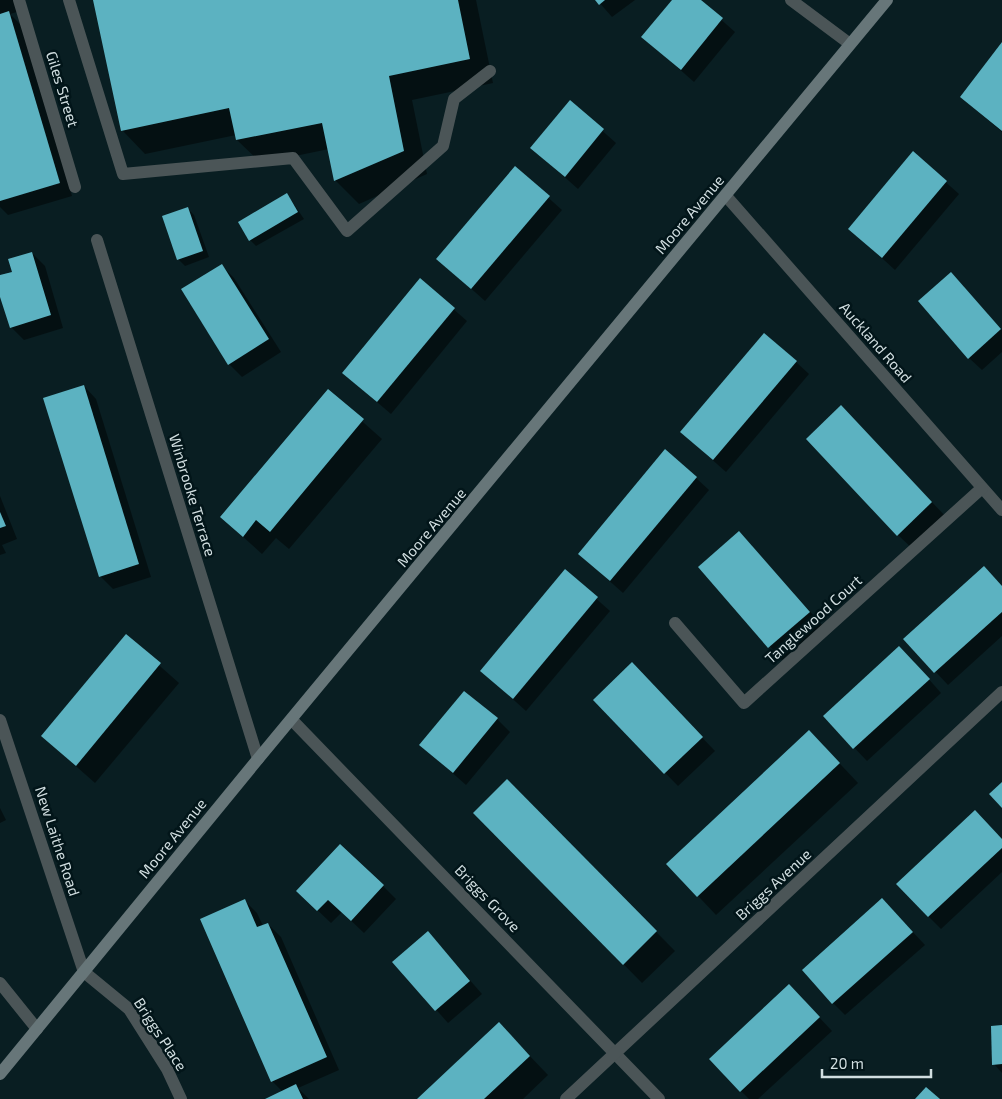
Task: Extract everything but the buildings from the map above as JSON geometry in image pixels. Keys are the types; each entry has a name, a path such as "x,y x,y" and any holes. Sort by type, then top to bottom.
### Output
{"street":[{"name":"Giles Street","path":"19,0 75,187"},
{"path":"69,0 123,174 293,158 347,231 443,146 454,99 490,71"},
{"path":"791,0 850,44"},
{"name":"Moore Avenue","path":"0,1074 258,759 887,0"},
{"name":"Auckland Road","path":"726,196 1002,510"},
{"name":"Winbrooke Terrace","path":"97,240 258,759"},
{"name":"Tanglewood Court","path":"674,623 744,703 982,488"},
{"name":"Briggs Avenue","path":"566,1099 1002,692"},
{"name":"New Laithe Road","path":"0,720 84,972"},
{"name":"Briggs Grove","path":"292,720 659,1099"},
{"name":"Briggs Place","path":"84,972 129,1009 167,1069 181,1099"},
{"path":"0,983 37,1029"}]}
